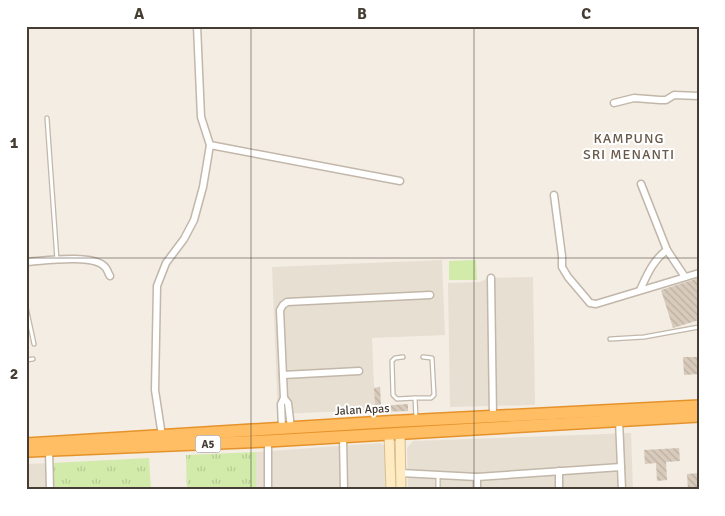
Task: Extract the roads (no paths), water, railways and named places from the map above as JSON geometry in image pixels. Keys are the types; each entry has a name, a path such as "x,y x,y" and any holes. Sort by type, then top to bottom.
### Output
{"highway":[{"name":"Jalan Apas","path":"26,444 384,422 699,406"},
{"name":"Jalan Apas","path":"26,451 268,441 699,416"},
{"path":"384,422 397,430 395,434"}],"street":[{"path":"162,436 155,390 157,286 166,263 184,240 194,220 204,187 210,145 201,118 197,26"},
{"path":"614,103 634,98 666,100 674,96 699,96"},
{"path":"210,145 400,181"},
{"path":"641,184 668,250 685,278"},
{"path":"554,195 562,267 590,304 596,304 699,273"},
{"path":"640,290 651,268 662,254 668,250"},
{"path":"26,262 85,260 105,266 110,276"},
{"path":"491,278 493,417"},
{"path":"287,428 281,404 284,398 280,310 283,305 287,302 430,295"},
{"path":"283,375 359,371"},
{"path":"619,420 622,490"},
{"path":"395,434 401,473 401,490"},
{"path":"391,490 395,434"},
{"path":"343,437 344,490"},
{"path":"268,441 268,490"},
{"path":"49,450 50,490"},
{"path":"401,473 477,477 621,467"},
{"path":"559,471 559,490"},
{"path":"477,477 477,490"}],"lane":[{"path":"48,118 57,260"},
{"path":"26,307 34,344"},
{"path":"610,339 650,336 699,326"},
{"path":"403,357 395,358 392,361 393,395 397,399 431,398 434,395 432,358 423,357"},
{"path":"26,360 33,359"},
{"path":"415,398 416,421"},
{"path":"438,475 438,490"}],"district":[{"name":"KAMPUNG SRI MENANTI","path":"629,146"}]}
